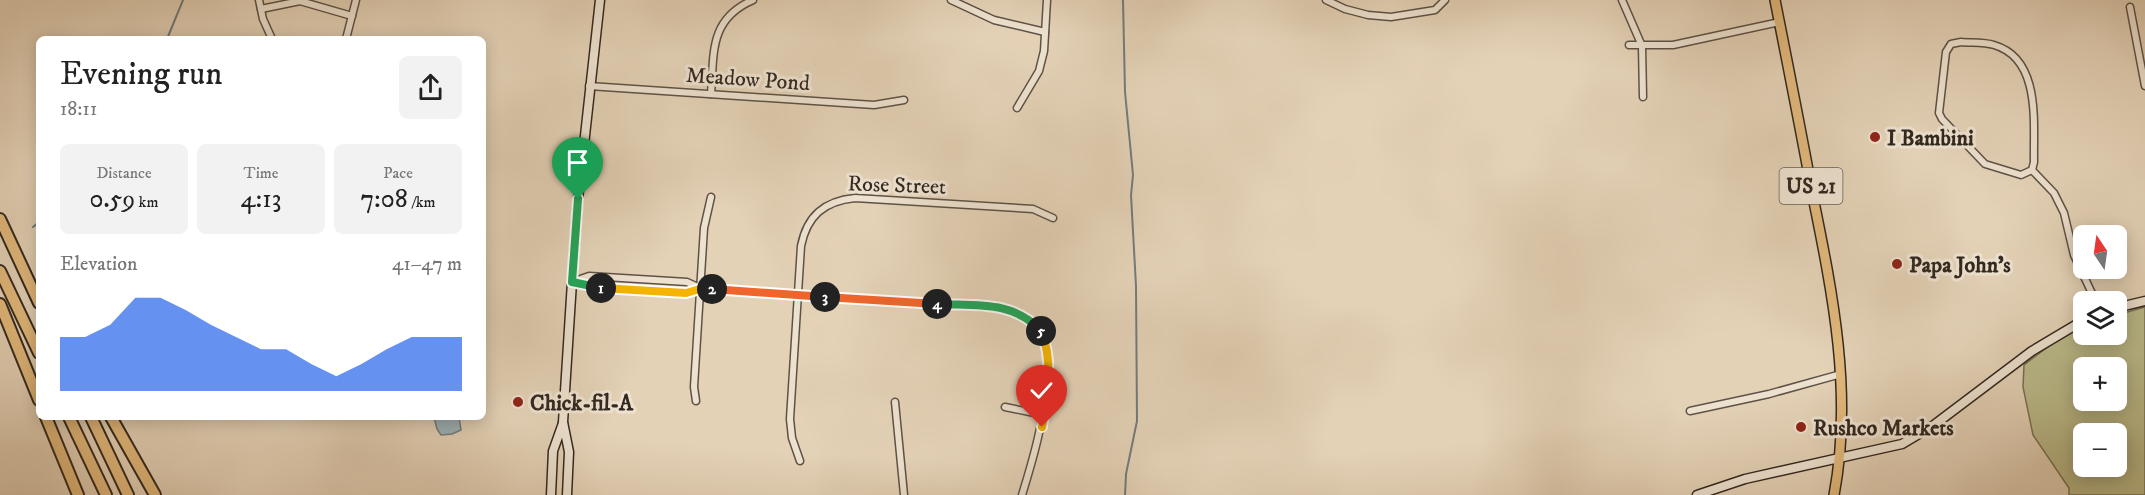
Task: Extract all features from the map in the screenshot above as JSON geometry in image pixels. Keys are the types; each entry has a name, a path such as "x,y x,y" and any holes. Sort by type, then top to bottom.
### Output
{"highway":[{"path":"0,219 36,297"},
{"path":"9,239 36,286"},
{"path":"0,271 36,347"},
{"path":"0,304 36,393"},
{"path":"47,420 78,495"},
{"path":"70,420 106,495"},
{"path":"92,420 128,495"},
{"path":"113,420 155,495"}],"main road":[{"name":"US 21","path":"1775,0 1838,332 1841,374 1838,459 1834,495"}],"street":[{"path":"259,0 271,36"},
{"path":"347,36 356,0"},
{"path":"567,495 569,452 563,422 572,282 600,0"},
{"path":"711,94 714,48 718,32 732,11 753,0"},
{"path":"951,0 994,20 1045,32"},
{"path":"1017,108 1039,71 1047,0"},
{"path":"1326,0 1345,9 1368,15 1391,17 1435,10 1445,0"},
{"path":"1622,0 1642,46 1642,97"},
{"path":"261,9 300,1 352,16"},
{"path":"2130,8 2145,86"},
{"path":"1629,45 1688,43 1780,22"},
{"path":"1951,44 1995,45 2009,53 2022,68 2031,88 2033,107 2034,162 2031,170 2021,175 1985,164 1942,119 1939,113 1946,52 1951,44"},
{"name":"Meadow Pond","path":"590,86 874,105 904,100"},
{"path":"2031,170 2054,193 2064,213 2074,255 2091,291"},
{"path":"696,401 694,387 704,228 711,197"},
{"name":"Rose Street","path":"800,461 792,438 790,419 801,246 804,230 812,216 824,206 839,199 855,198 1033,209 1053,219"},
{"path":"572,282 589,276 687,282 700,289"},
{"path":"572,282 589,287 686,293 700,289 1001,308 1017,311 1041,332 1047,346 1049,363 1044,416 1022,495"},
{"path":"2127,305 2145,300"},
{"path":"1696,495 1745,479 1902,444 1917,436 2032,351 2073,327"},
{"path":"1690,411 1769,394 1841,374"},
{"path":"895,402 904,495"},
{"path":"1005,407 1044,416"},
{"path":"553,494 553,451 563,422"}],"green space":[{"path":"2145,307 2145,495 2069,495 2069,488 2033,435 2023,387 2024,365 2058,339 2073,332 2073,345 2127,345 2127,312"}],"water":[{"path":"435,420 459,420 461,430 452,434 441,435"}],"waterway":[{"path":"168,36 183,0"},
{"path":"1123,0 1125,92 1133,175 1131,195 1136,286 1137,421 1126,474 1125,495"}],"place":[{"name":"I Bambini","path":"1875,137"},
{"name":"Papa John's","path":"1897,264"},
{"name":"Chick-fil-A","path":"518,402"},
{"name":"Rushco Markets","path":"1801,427"}],"route":[{"path":"578,199 572,282 589,287 686,293 700,289 1001,308 1017,311 1041,332 1047,346 1049,363 1042,427"}]}
